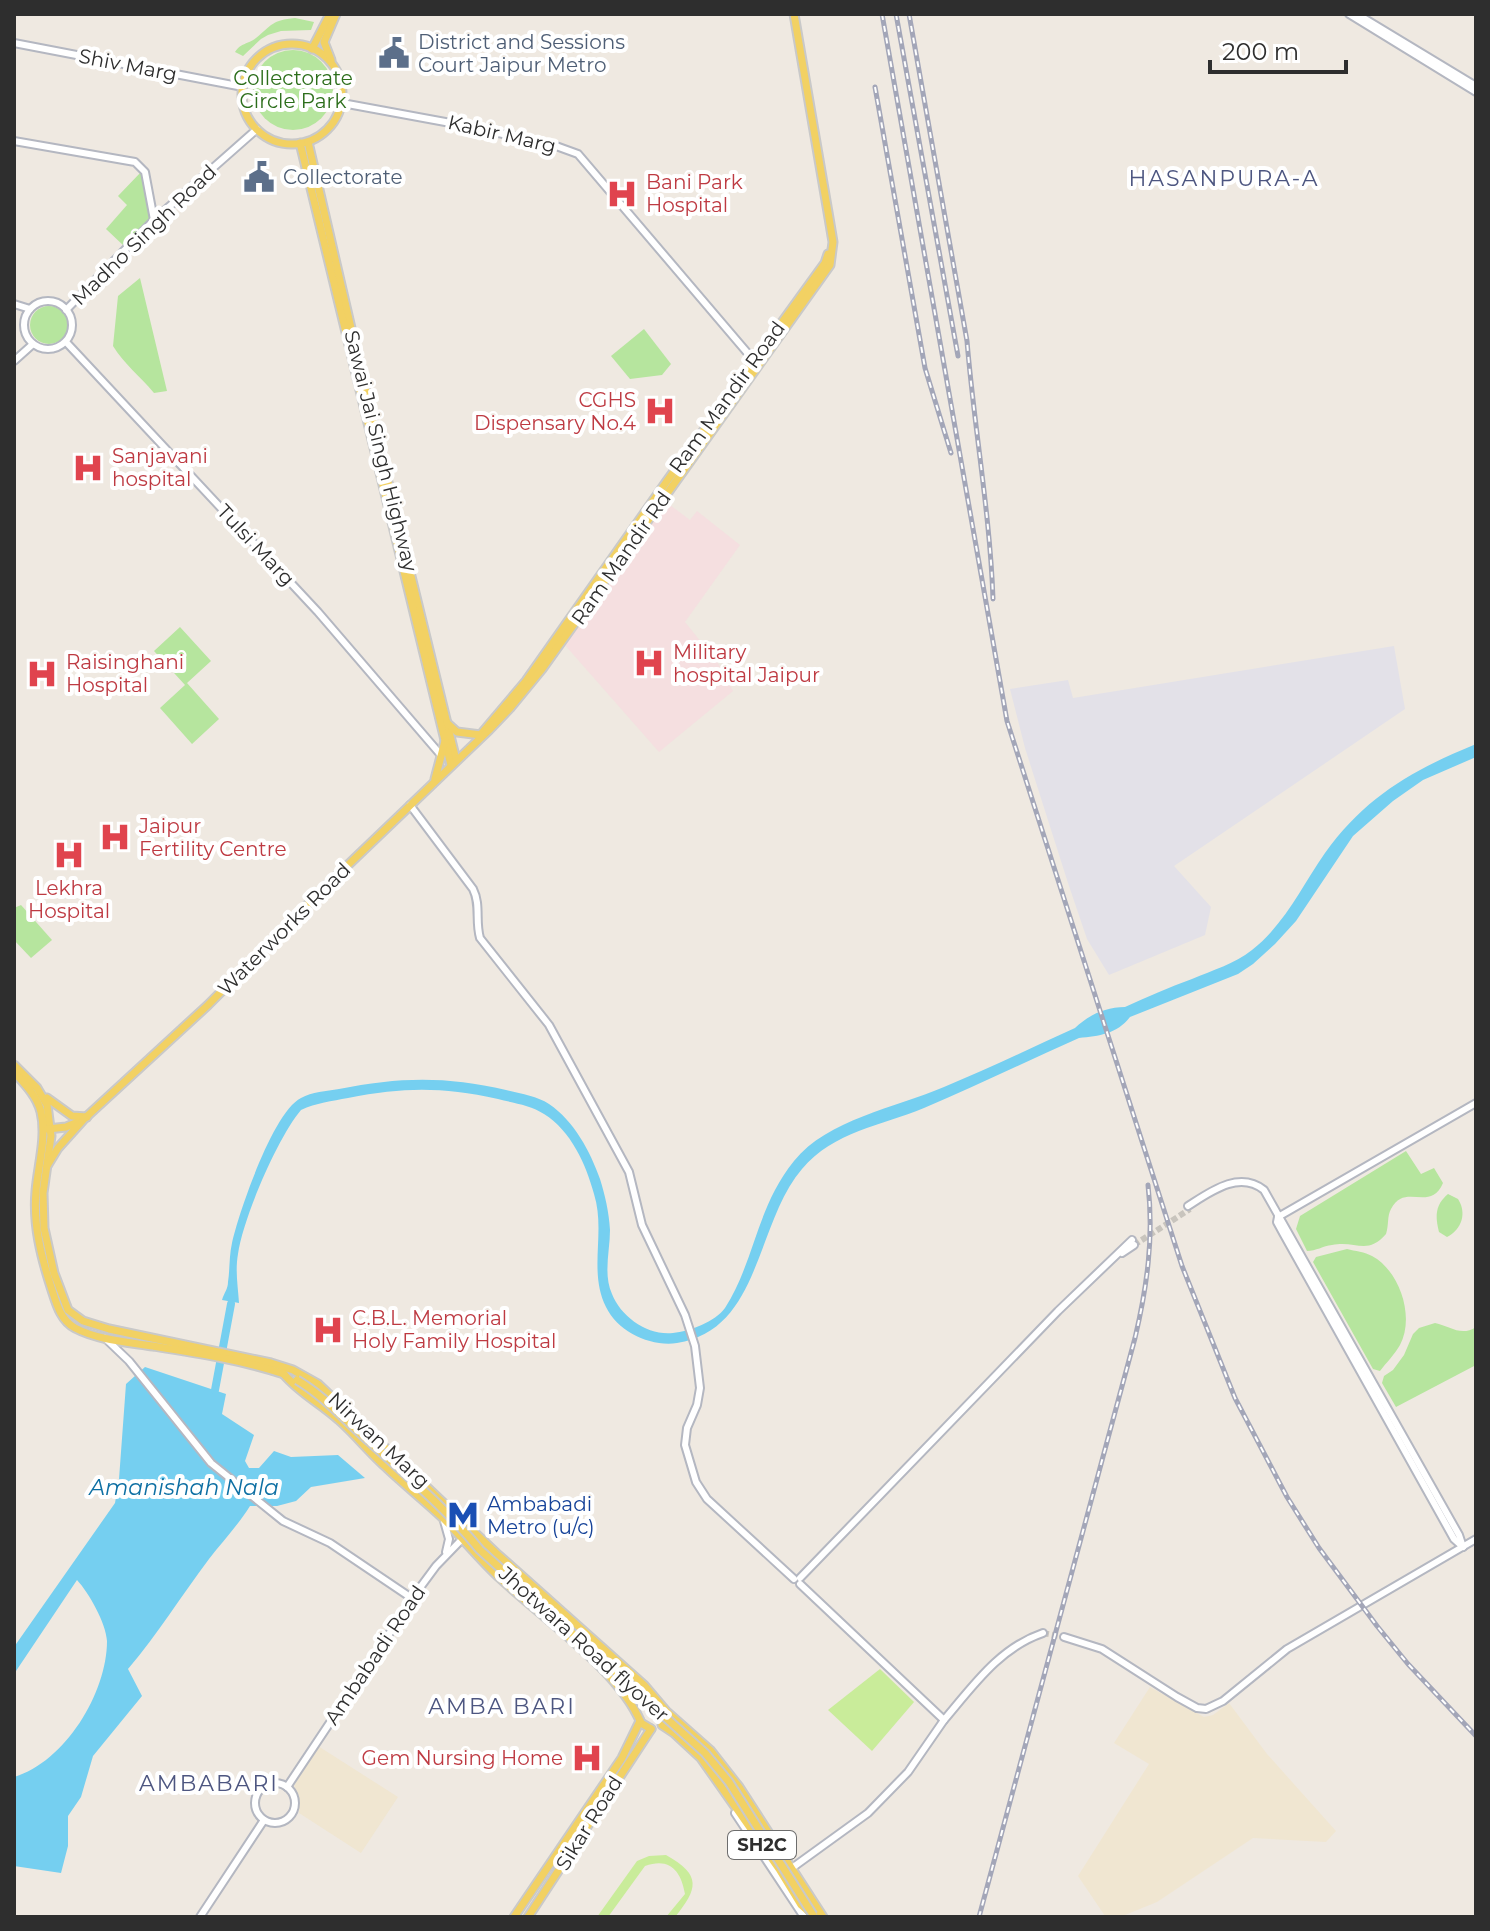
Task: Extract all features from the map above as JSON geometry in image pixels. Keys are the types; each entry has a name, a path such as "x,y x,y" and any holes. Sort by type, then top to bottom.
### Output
{"main road":[{"path":"312,49 330,14"},
{"path":"335,68 328,59 299,45 273,48 253,63 243,87 244,107 257,129 275,141 304,143 332,124 342,103 341,81 324,42 336,14"},
{"name":"Ram Mandir Rd","path":"481,735 510,708 783,325 830,265 833,242 804,67 792,14"},
{"name":"Ram Mandir Road","path":"783,325 825,263 829,251 792,14"},
{"name":"Sawai Jai Singh Highway","path":"304,143 454,762"},
{"path":"382,472 445,739 454,762"},
{"path":"447,723 457,732 481,735"},
{"name":"Waterworks Road","path":"47,1166 85,1118 208,1005 481,735"},
{"path":"435,781 445,739"},
{"path":"14,1065 65,1113 85,1118"},
{"path":"14,1072 34,1096 47,1132 35,1194 36,1221 42,1258 57,1305 68,1323 104,1337 205,1352"},
{"path":"39,1091 47,1105 44,1228 54,1273 68,1310 83,1321 109,1329 205,1352"},
{"path":"47,1132 85,1118"},
{"path":"47,1132 73,1131"},
{"name":"Nirwan Marg","path":"205,1352 293,1370 318,1384 644,1685 666,1711 689,1729 726,1769 823,1917"},
{"path":"232,1357 283,1373 291,1384 311,1395 336,1417 442,1517 499,1577 596,1664 651,1729 662,1725 666,1711"},
{"name":"Jhotwara Road flyover","path":"283,1373 320,1396 455,1519 480,1550 705,1753 729,1782 814,1916"},
{"path":"442,1517 449,1506"},
{"path":"514,1917 622,1758 636,1730 643,1702 655,1700"},
{"name":"SH2C","path":"662,1725 701,1758 721,1786"},
{"name":"Sikar Road","path":"528,1917 651,1729"},
{"name":"Jhotwara Road flyover","path":"721,1786 801,1905 814,1916"}],"street":[{"path":"1349,14 1476,92"},
{"path":"1357,14 1476,86"},
{"name":"Shiv Marg","path":"14,43 243,87"},
{"name":"Kabir Marg","path":"342,103 467,126 578,154 756,363"},
{"name":"Madho Singh Road","path":"66,310 154,220 257,129"},
{"path":"14,141 135,162 145,172 154,220"},
{"path":"50,302 66,310 72,325 66,342 46,349 33,344 24,323 30,309 50,302"},
{"path":"14,304 30,309"},
{"name":"Tulsi Marg","path":"66,342 318,612 440,754"},
{"path":"14,361 33,344"},
{"path":"410,805 473,889 478,900 480,938 549,1025 629,1172 642,1225 673,1289 695,1346 700,1388 685,1445 696,1482 707,1499 944,1720"},
{"path":"1278,1217 1476,1103"},
{"path":"1189,1207 1224,1189 1248,1186 1264,1190 1278,1217 1277,1222 1454,1539 1463,1547"},
{"path":"798,1581 903,1469 1109,1260 1133,1242"},
{"path":"104,1337 129,1361 211,1463 283,1521 330,1543 413,1599"},
{"path":"442,1517 449,1539 446,1556"},
{"name":"Ambabadi Road","path":"287,1787 413,1599 446,1556 472,1529"},
{"path":"1064,1637 1102,1649 1177,1697 1206,1709 1223,1701 1287,1649 1476,1539"},
{"path":"792,1868 868,1813 908,1772 944,1720 1002,1654 1026,1639 1043,1633"},
{"path":"268,1784 287,1787 295,1801 292,1815 282,1823 264,1820 256,1809 259,1791 268,1784"},
{"path":"721,1786 723,1794 804,1917"},
{"path":"200,1917 264,1820"}],"shaded area":[{"path":"666,502 690,520 697,511 740,545 685,622 718,663 733,691 659,752 564,644"},
{"path":"1394,646 1405,709 1174,866 1211,907 1205,935 1109,975 1087,939 1025,748 1010,689 1068,680 1073,698"},
{"path":"1150,1687 1204,1717 1213,1715 1229,1703 1267,1754 1336,1831 1326,1842 1253,1838 1157,1902 1125,1915 1105,1916 1078,1876 1149,1764 1114,1743"},
{"path":"318,1746 398,1797 361,1853 299,1813 299,1796 294,1786"}],"green space":[{"path":"295,18 314,22 311,30 281,31 261,39 243,56 235,52 273,24"},
{"name":"Collectorate Circle Park","path":"293,50 308,53 321,62 330,75 333,90 330,105 321,118 308,127 293,130 278,127 265,118 256,105 253,90 256,75 265,62 278,53"},
{"path":"141,172 152,219 124,246 106,229 127,205 118,196"},
{"path":"140,278 167,391 154,393 113,346 118,296"},
{"path":"49,306 62,312 68,325 62,338 49,344 36,338 30,325 36,312"},
{"path":"644,329 671,364 662,375 630,379 611,356"},
{"path":"180,627 211,661 187,683 219,719 192,744 160,708 185,685 154,651"},
{"path":"21,905 52,940 31,958 14,940 14,908"},
{"path":"1406,1151 1421,1174 1434,1168 1443,1183 1438,1192 1431,1196 1397,1201 1390,1212 1386,1234 1373,1244 1340,1244 1307,1251 1296,1229 1300,1216"},
{"path":"1448,1194 1458,1199 1462,1215 1456,1230 1447,1237 1439,1232 1437,1216 1438,1207"},
{"path":"1347,1249 1369,1255 1382,1263 1397,1283 1402,1296 1406,1321 1404,1334 1398,1348 1380,1371 1373,1369 1313,1262 1316,1257"},
{"path":"1435,1323 1460,1331 1476,1327 1476,1365 1396,1407 1382,1383 1384,1376 1404,1355 1413,1334 1419,1328"},
{"path":"880,1669 914,1702 872,1751 828,1710"},
{"path":"666,1855 686,1869 693,1883 688,1898 675,1917 666,1917 685,1894 683,1886 673,1868 661,1863 645,1866 608,1917 597,1917 637,1861 649,1856"}],"water":[{"path":"1476,744 1476,757 1423,780 1353,836 1296,921 1275,944 1238,974 1130,1017 1113,1031 1079,1038 924,1108 859,1131 815,1156 787,1192 741,1297 725,1318 705,1334 677,1343 657,1343 636,1336 611,1316 598,1280 597,1208 591,1183 576,1149 554,1121 522,1105 441,1091 406,1090 369,1094 324,1102 301,1110 272,1158 247,1220 237,1260 239,1303 222,1300 228,1284 232,1243 242,1209 269,1142 290,1107 301,1098 319,1092 382,1082 443,1080 484,1085 529,1096 544,1101 558,1111 580,1137 600,1179 609,1223 608,1279 616,1302 636,1323 654,1331 673,1333 702,1325 725,1308 743,1272 771,1197 794,1161 808,1147 863,1116 977,1073 1075,1028 1098,1013 1125,1007 1245,955 1274,929 1325,853 1374,800 1411,775"},
{"name":"Amanishah Nala","path":"145,1367 226,1394 222,1414 254,1435 245,1461 249,1468 259,1468 274,1451 291,1457 338,1455 365,1478 311,1487 296,1501 277,1506 250,1506 128,1669 142,1696 93,1756 81,1797 68,1816 68,1846 61,1873 14,1866 14,1777 50,1757 80,1723 100,1682 107,1641 96,1609 77,1580 14,1674 14,1647 115,1503 126,1384"}],"waterway":[{"path":"215,1390 231,1304"}],"tunnel":[{"path":"1134,1245 1190,1209"},
{"path":"1043,1633 1064,1637"}],"railway":[{"path":"882,14 1007,721 1182,1266 1235,1398 1287,1497 1319,1548 1377,1626 1476,1736"},
{"path":"896,14 958,356"},
{"path":"909,14 967,341 989,534 993,599"},
{"path":"875,87 925,368 951,453"},
{"path":"979,1917 1135,1338 1148,1262 1148,1185"}],"place":[{"name":"District and Sessions Court Jaipur Metro","path":"394,53"},
{"name":"Collectorate","path":"259,177"},
{"name":"Bani Park Hospital","path":"622,194"},
{"name":"CGHS Dispensary No.4","path":"660,411"},
{"name":"Sanjavani hospital","path":"88,468"},
{"name":"Military hospital Jaipur","path":"649,663"},
{"name":"Raisinghani Hospital","path":"42,674"},
{"name":"Jaipur Fertility Centre","path":"115,837"},
{"name":"Lekhra Hospital","path":"69,855"},
{"name":"C.B.L. Memorial Holy Family Hospital","path":"328,1330"},
{"name":"Ambabadi Metro (u/c)","path":"463,1515"},
{"name":"Gem Nursing Home","path":"587,1758"}],"district":[{"name":"HASANPURA-A","path":"1224,178"},
{"name":"AMBA BARI","path":"502,1706"},
{"name":"AMBABARI","path":"209,1783"}]}
